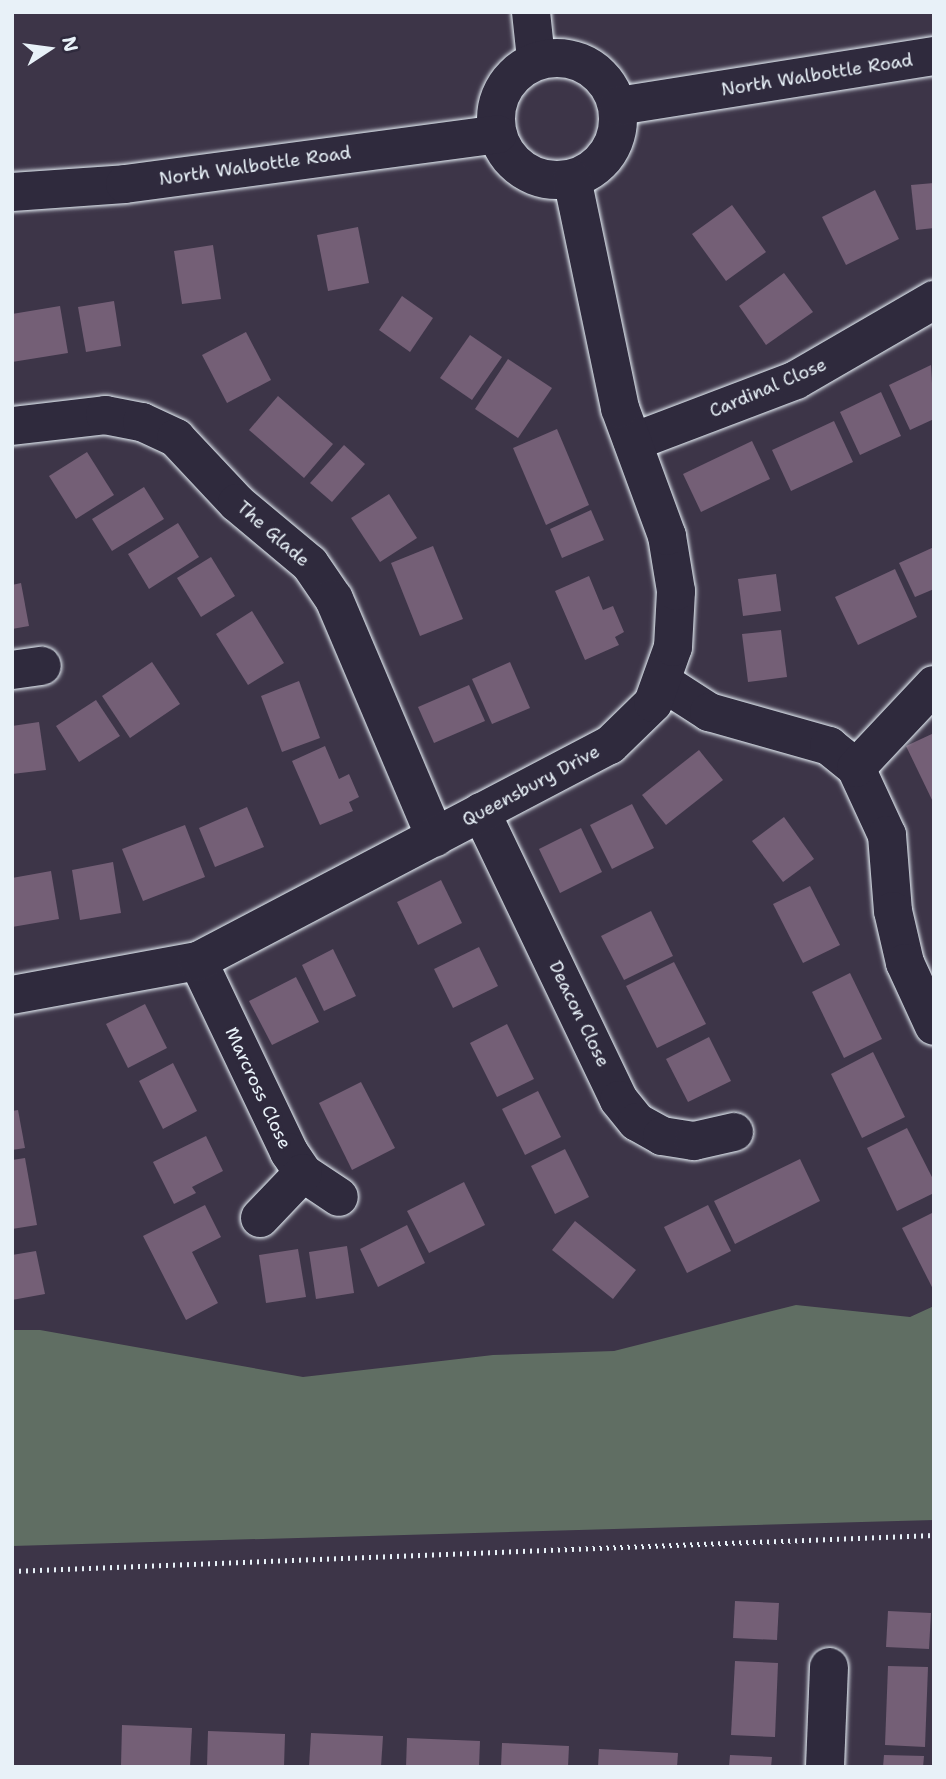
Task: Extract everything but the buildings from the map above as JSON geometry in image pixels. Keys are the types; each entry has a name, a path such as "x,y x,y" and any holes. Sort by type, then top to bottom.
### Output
{"street":[{"path":"531,12 536,59"},
{"name":"North Walbottle Road","path":"618,106 934,56"},
{"path":"536,59 576,60 595,70 610,86 618,106 619,130 610,152 593,169 572,179 548,180 525,172 508,156 498,134 496,112 502,91 515,74 536,59"},
{"name":"North Walbottle Road","path":"12,192 125,184 498,134"},
{"name":"Queensbury Drive","path":"12,995 198,961 610,745 653,703 664,683 673,647 676,591 667,536 633,442 599,327 572,179"},
{"name":"Cardinal Close","path":"633,442 796,380 934,300"},
{"name":"The Glade","path":"12,426 105,415 142,422 176,438 237,503 310,564 334,600 435,837"},
{"path":"664,683 709,712 829,746 856,768 887,835 893,911 905,963 932,1017"},
{"path":"856,768 934,685"},
{"name":"Deacon Close","path":"481,812 619,1100 638,1122 662,1136 694,1141 734,1132"},
{"name":"Marcross Close","path":"198,961 289,1152 303,1173 339,1197"},
{"path":"260,1218 303,1173"},
{"path":"825,1767 829,1667"}],"path":[{"path":"12,1571 934,1535"}],"green space":[{"path":"796,1305 910,1317 934,1306 934,1520 12,1546 12,1330 40,1330 303,1377 493,1355 614,1351"}]}
